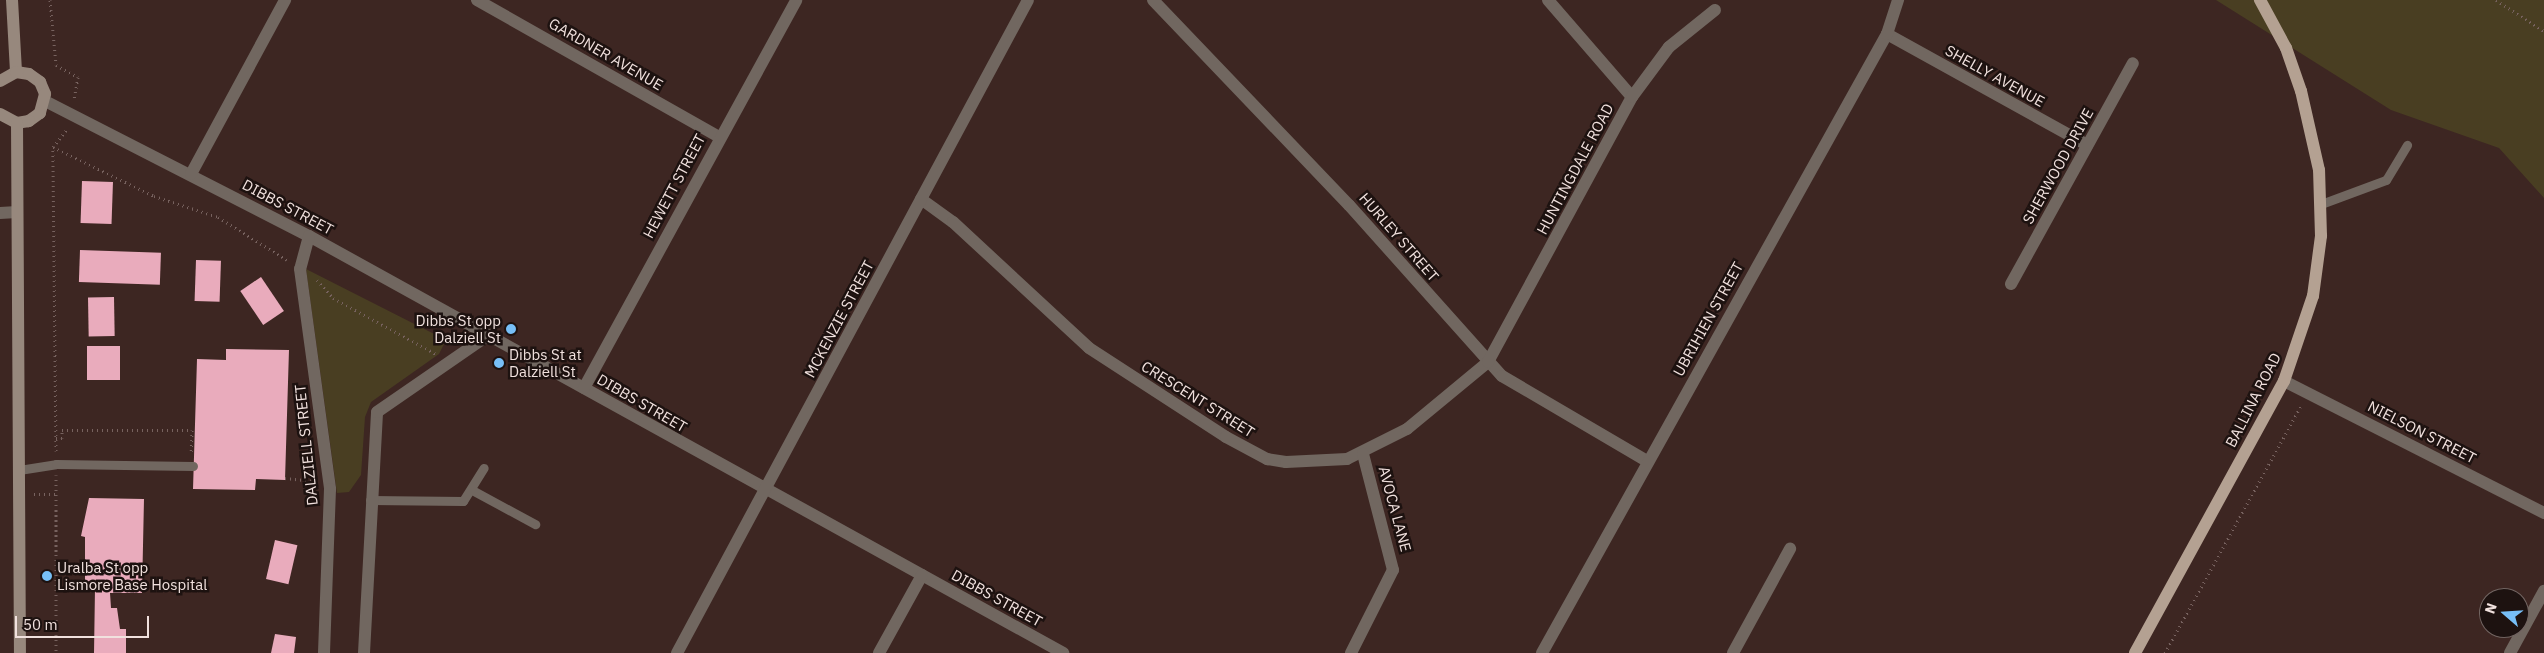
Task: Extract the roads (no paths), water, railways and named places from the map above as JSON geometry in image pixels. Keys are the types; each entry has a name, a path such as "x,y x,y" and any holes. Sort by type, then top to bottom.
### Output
{"main road":[{"path":"12,0 16,72"},
{"name":"BALLINA ROAD","path":"2135,653 2284,381 2313,296 2321,204 2319,170 2301,91 2286,48 2260,0"},
{"path":"0,81 16,72 35,77 43,88 45,101 35,117 17,123 0,114"},
{"path":"17,123 20,653"}],"street":[{"path":"191,174 285,0"},
{"name":"GARDNER AVENUE","path":"478,0 719,137"},
{"name":"HEWETT STREET","path":"584,388 719,137 796,0"},
{"name":"MCKENZIE STREET","path":"677,653 766,492 1028,0"},
{"name":"HURLEY STREET","path":"1153,0 1349,205 1488,362 1528,394 1647,461"},
{"path":"1548,0 1632,97"},
{"name":"UBRIHIEN STREET","path":"1542,653 1647,461 1887,34 1898,0"},
{"name":"HUNTINGDALE ROAD","path":"1488,362 1632,97 1669,47 1715,10"},
{"name":"SHELLY AVENUE","path":"1887,34 2087,146"},
{"name":"SHERWOOD DRIVE","path":"2011,284 2133,63"},
{"name":"DIBBS STREET","path":"45,101 309,236 584,388 766,492 1063,653"},
{"name":"CRESCENT STREET","path":"921,199 953,222 1089,348 1246,449 1267,459 1299,464 1363,454 1441,405 1488,362"},
{"path":"0,213 17,212"},
{"name":"DALZIELL STREET","path":"309,236 300,269 330,489 324,653"},
{"path":"364,653 370,500 377,412 446,362 487,336"},
{"name":"NIELSON STREET","path":"2284,381 2544,513"},
{"name":"AVOCA LANE","path":"1351,653 1393,570 1363,454"},
{"path":"1733,653 1790,549"},
{"path":"879,653 922,576"},
{"path":"2510,653 2544,591"}],"lane":[{"path":"2321,204 2386,180 2407,145"},
{"path":"19,470 56,464 194,462"},
{"path":"370,500 456,502 472,490 484,468"},
{"path":"472,490 535,524"}],"place":[{"name":"Dibbs St opp Dalziell St","path":"511,329"},
{"name":"Dibbs St at Dalziell St","path":"499,363"},
{"name":"Uralba St opp Lismore Base Hospital","path":"47,576"}]}
